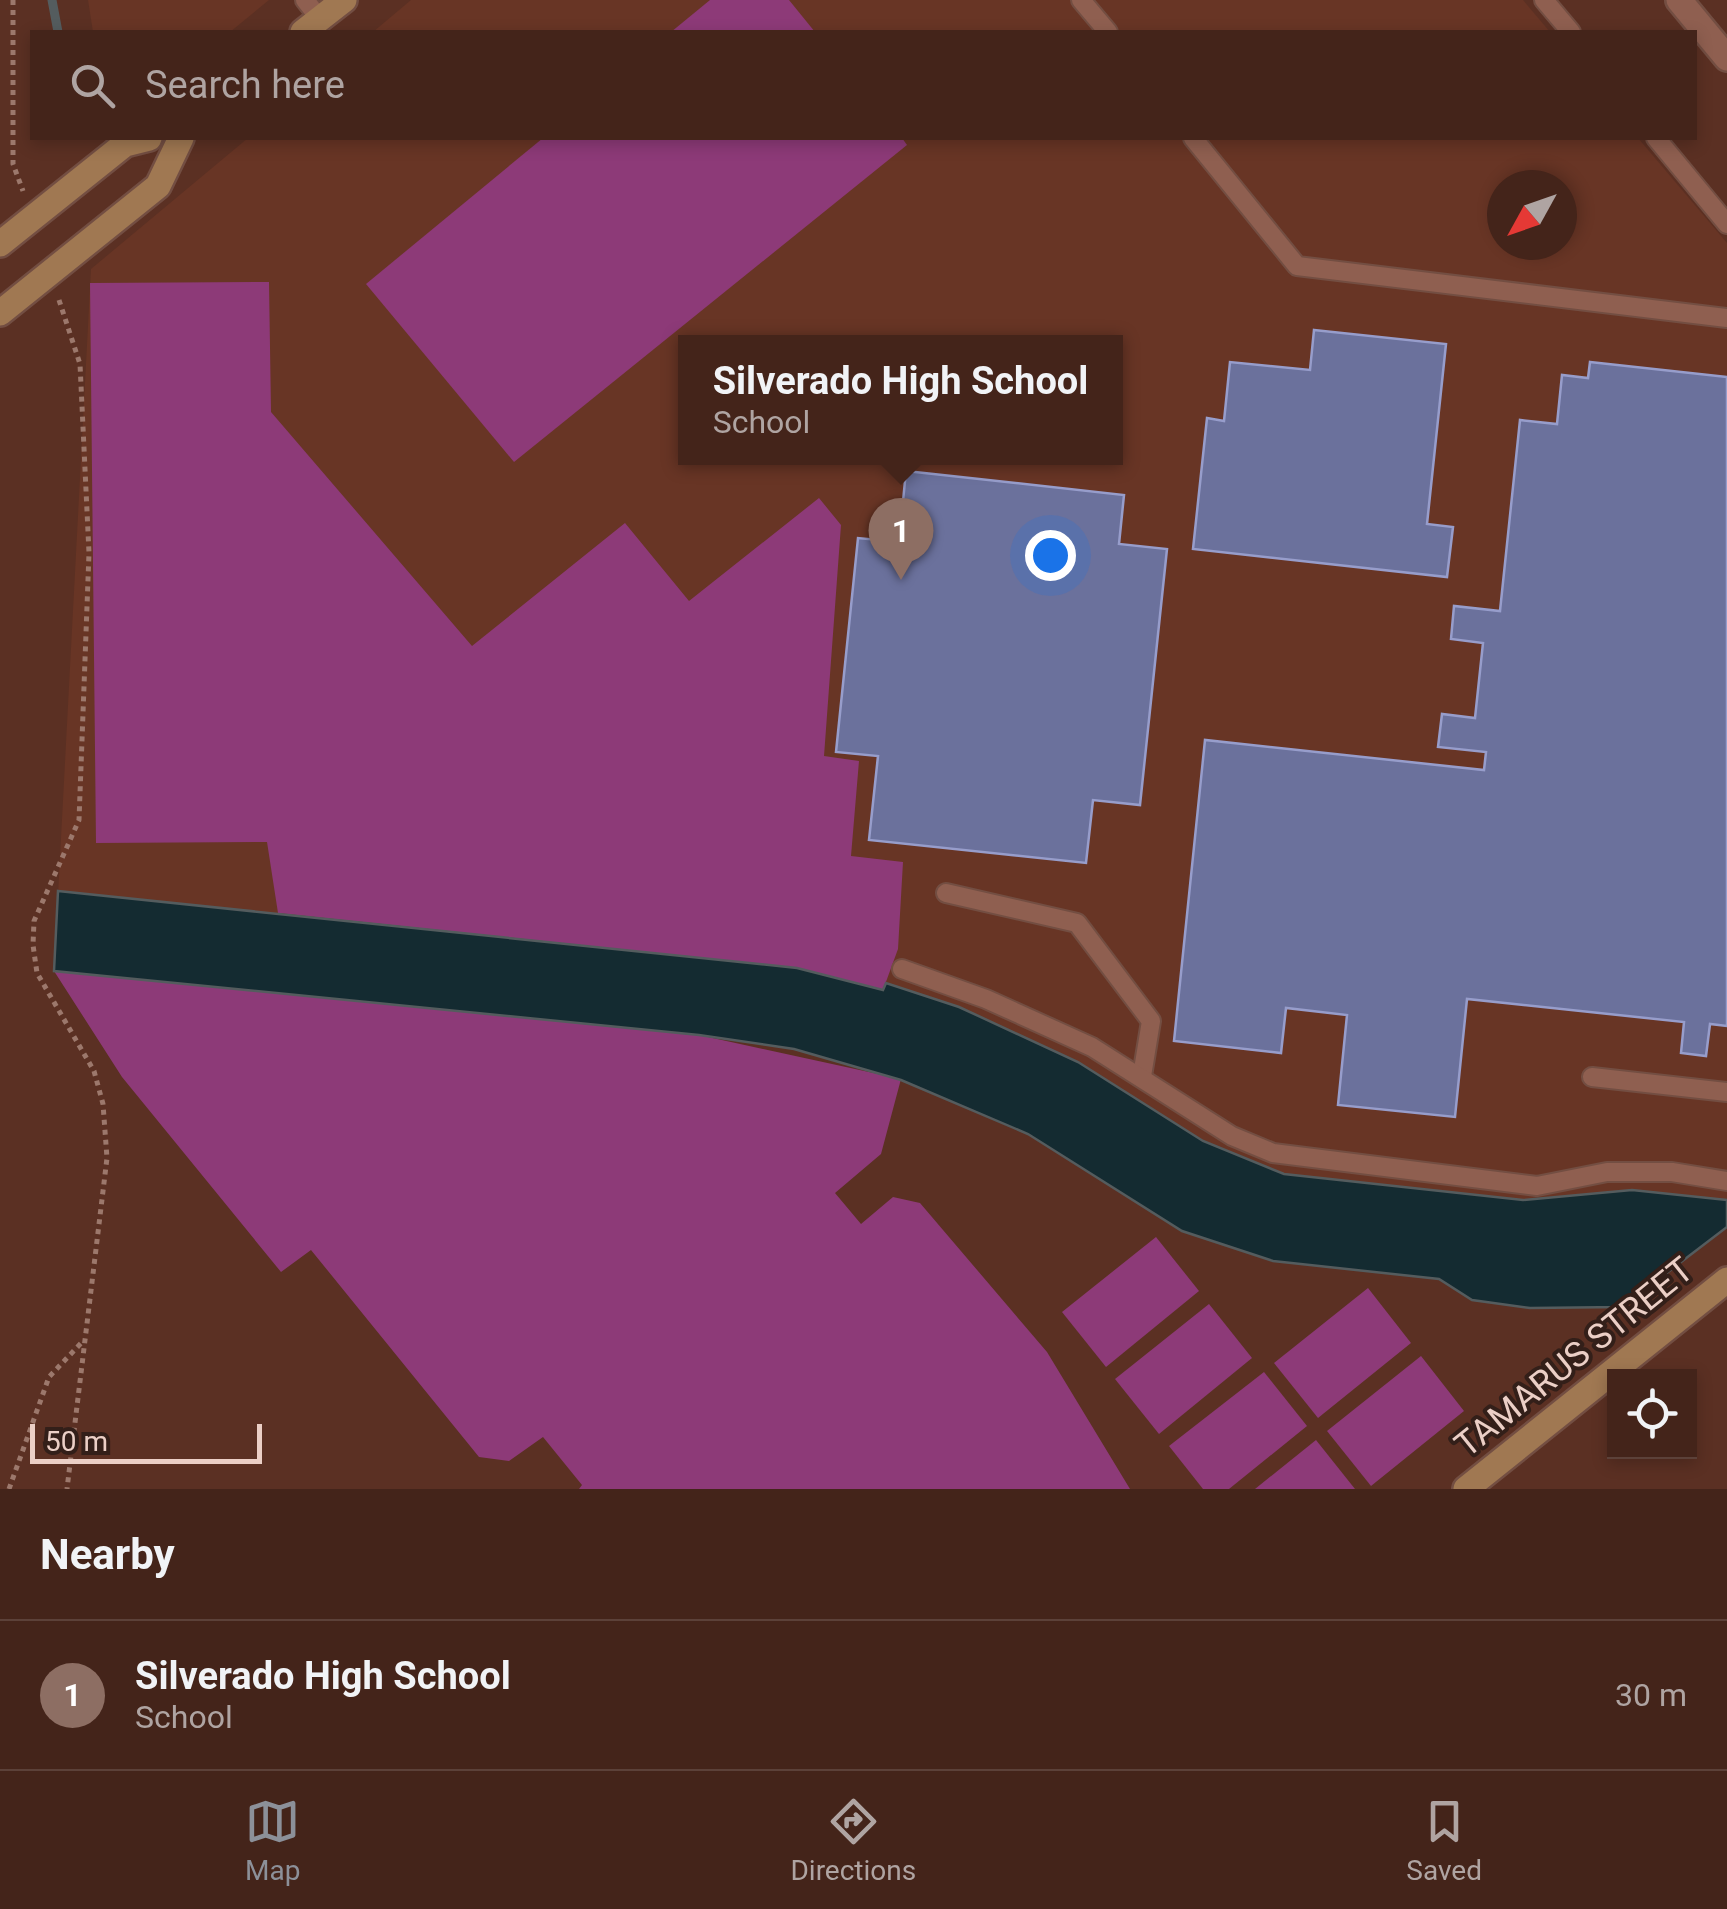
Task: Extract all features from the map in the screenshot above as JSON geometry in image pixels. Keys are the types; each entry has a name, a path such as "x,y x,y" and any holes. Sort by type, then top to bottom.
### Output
{"main road":[{"path":"309,17 344,0"},
{"path":"0,244 125,144 141,140"},
{"path":"0,313 158,186 180,140"},
{"name":"TAMARUS STREET","path":"1466,1489 1727,1280"}],"street":[{"path":"1680,0 1727,58"}],"lane":[{"path":"1082,0 1106,30"},
{"path":"1544,0 1568,30"},
{"path":"1195,140 1298,266 1727,318"},
{"path":"1658,140 1727,224"},
{"path":"946,893 1077,923 1150,1021 1142,1076"},
{"path":"902,970 986,999 1142,1076 1232,1136 1273,1153 1538,1186 1607,1172 1672,1172 1727,1181"},
{"path":"1592,1077 1727,1092"}],"path":[{"path":"13,0 12,164 24,194"},
{"path":"59,299 80,364 89,553 79,820 34,921 33,946 38,973 94,1071 103,1104 107,1158 67,1489"},
{"path":"9,1489 24,1435 49,1377 84,1340"}],"shaded area":[{"path":"88,0 269,0 232,30 93,30"},
{"path":"411,0 1523,0 1548,30 375,30"},
{"path":"710,0 789,0 813,30 673,30"},
{"path":"246,140 1640,140 1727,243 1727,1227 1622,1307 1530,1308 1472,1300 1439,1279 1273,1261 1182,1231 1027,1134 901,1080 794,1049 699,1035 54,971 91,269"},
{"path":"541,140 903,140 907,145 514,462 366,284"},
{"path":"269,282 271,412 472,646 625,523 689,601 819,498 841,525 824,756 859,761 851,856 903,862 898,949 883,990 797,968 278,913 267,842 96,843 90,283"},
{"path":"54,971 699,1035 901,1079 881,1154 835,1193 861,1224 893,1197 920,1203 1047,1352 1130,1489 579,1489 582,1485 543,1437 509,1461 479,1457 311,1250 281,1272 122,1077"},
{"path":"1156,1237 1199,1291 1106,1367 1062,1312"},
{"path":"1368,1288 1411,1343 1318,1418 1274,1363"},
{"path":"1209,1304 1252,1358 1159,1434 1115,1379"},
{"path":"1421,1356 1464,1411 1371,1486 1327,1431"},
{"path":"1264,1372 1307,1426 1229,1489 1203,1489 1169,1446"},
{"path":"1316,1440 1355,1489 1255,1489"}],"water":[{"path":"58,891 797,968 883,990 886,983 959,1007 1078,1062 1203,1141 1284,1174 1523,1200 1632,1190 1727,1200 1727,1227 1622,1307 1530,1308 1472,1300 1439,1279 1273,1261 1182,1231 1028,1134 901,1080 794,1049 699,1035 54,971"}],"building":[{"path":"1314,330 1446,344 1427,524 1453,527 1447,577 1193,549 1207,418 1224,421 1230,362 1310,370"},
{"path":"1590,362 1727,377 1727,1026 1710,1024 1706,1056 1681,1053 1684,1022 1467,999 1455,1117 1338,1105 1347,1015 1286,1008 1281,1053 1174,1041 1205,740 1484,770 1486,752 1438,747 1442,714 1475,718 1483,643 1451,639 1454,606 1500,611 1520,420 1557,424 1562,375 1588,378"},
{"path":"906,471 1124,495 1119,544 1167,549 1140,805 1093,800 1086,863 869,840 878,756 836,752 858,538 899,542"}],"waterway":[{"path":"52,0 58,30"}],"place":[{"name":"Silverado High School","path":"901,580"}]}
